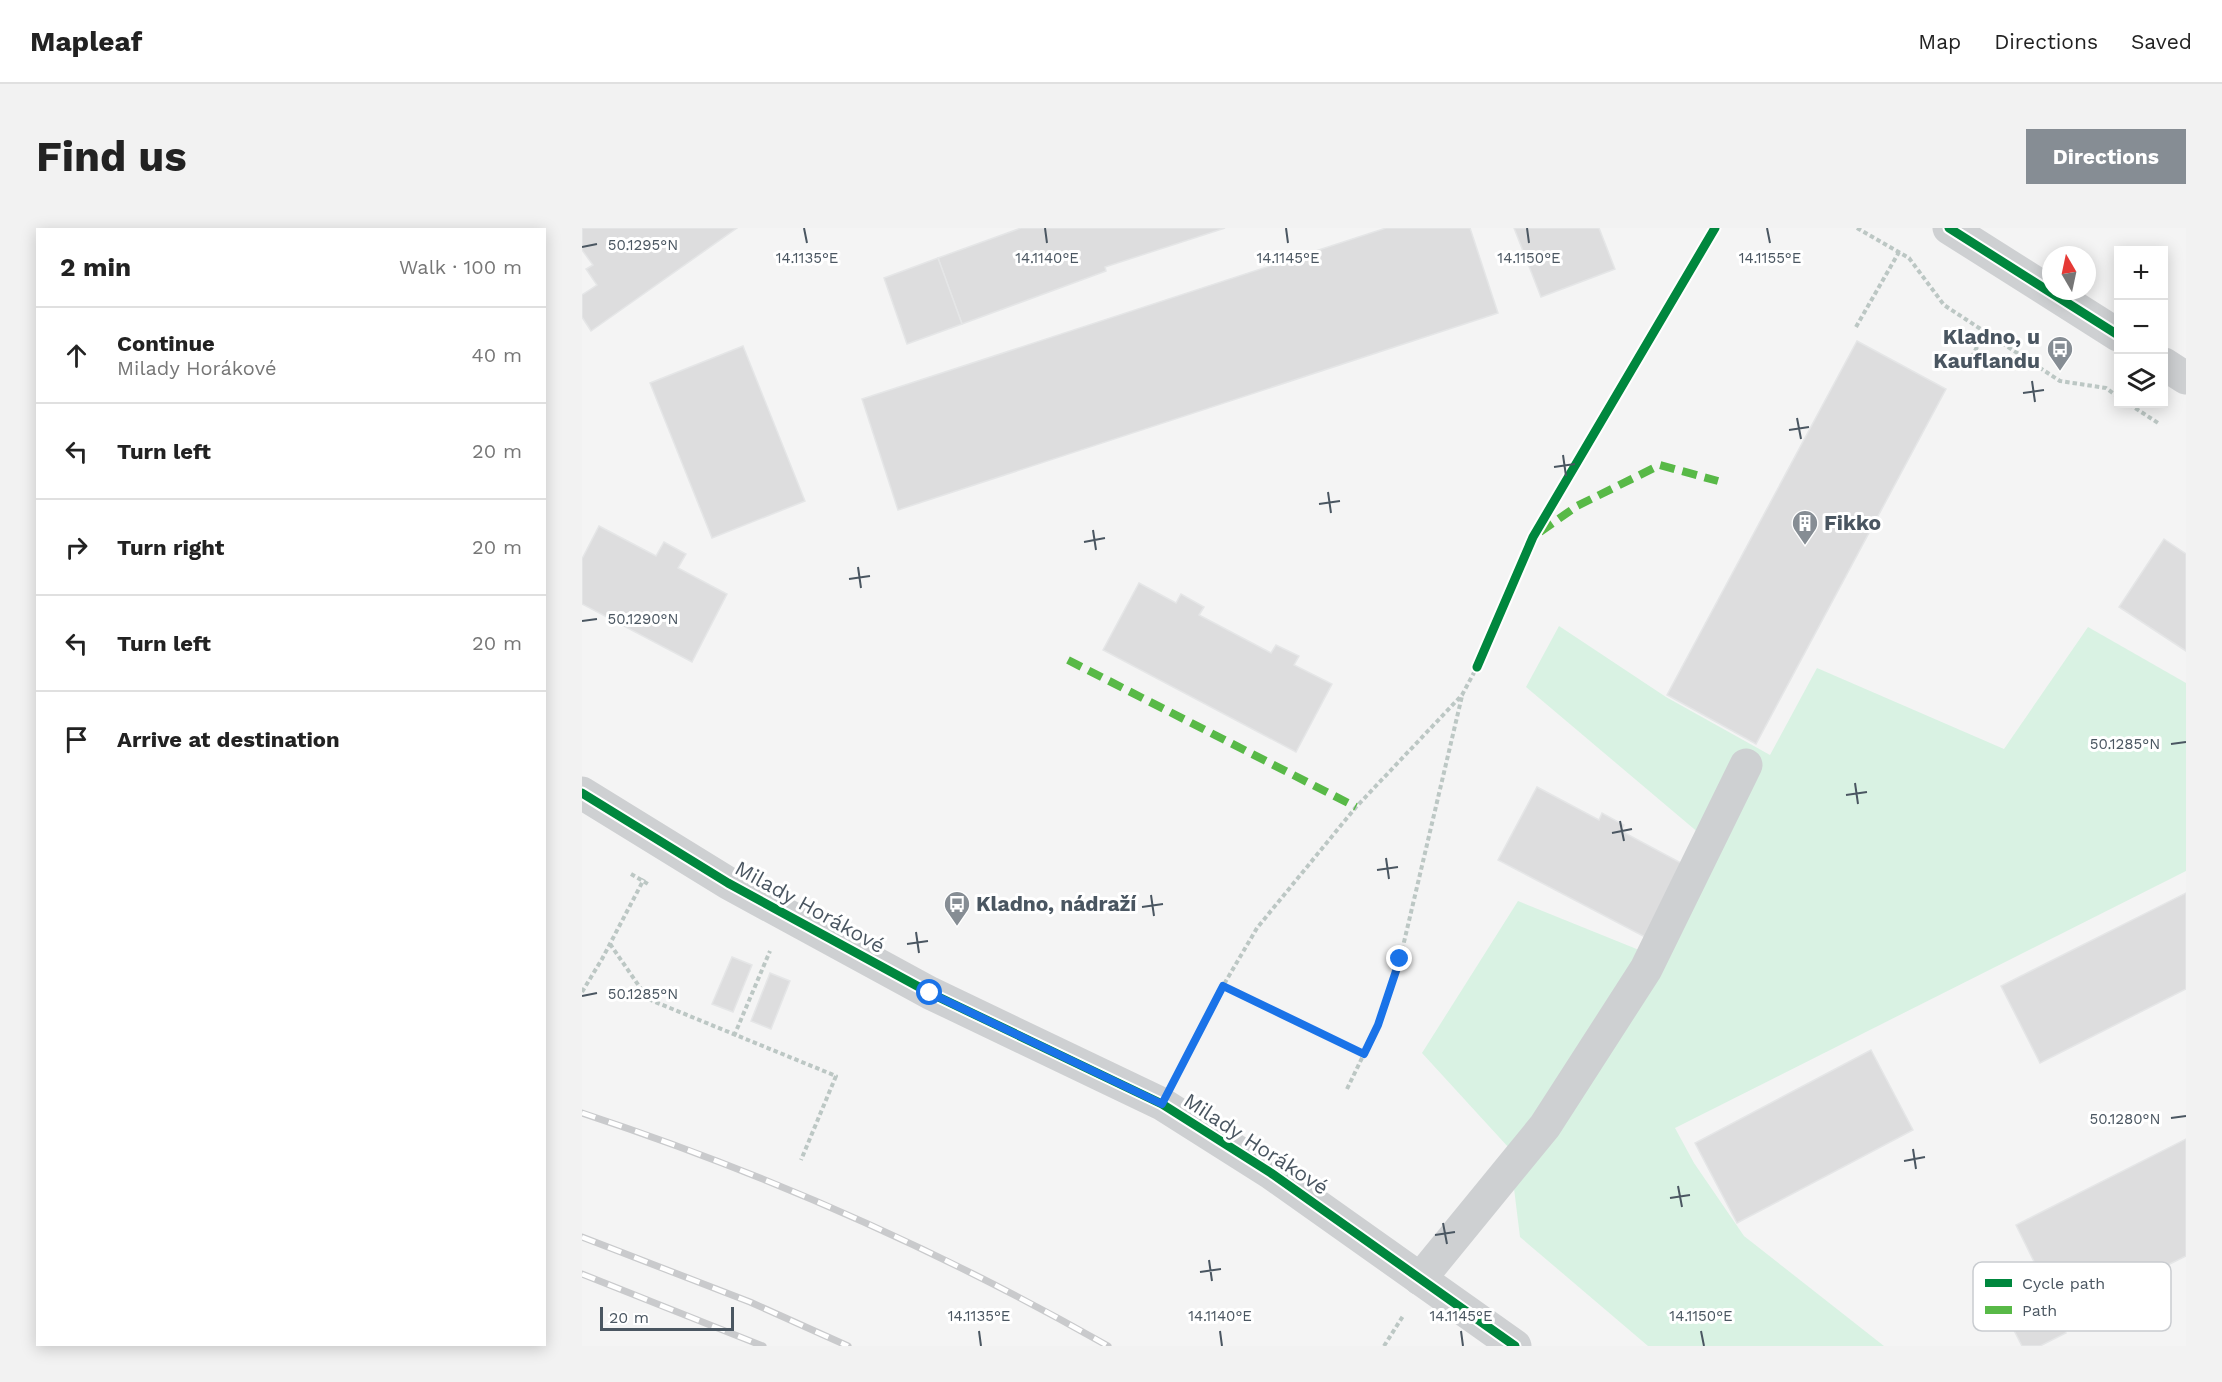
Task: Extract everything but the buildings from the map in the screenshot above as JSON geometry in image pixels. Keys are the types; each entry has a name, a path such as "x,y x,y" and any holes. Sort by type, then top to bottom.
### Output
{"street":[{"path":"1949,228 2114,332"},
{"path":"2168,367 2186,378"},
{"path":"1420,1279 1545,1125 1646,969 1746,765"},
{"name":"Milady Horákové","path":"582,793 728,884 930,993 1162,1104 1271,1173 1515,1346"}],"path":[{"path":"1857,228 1909,258 1944,305 2060,381 2106,388 2114,394"},
{"path":"1856,327 1899,252"},
{"path":"1968,364 1986,332"},
{"path":"2135,408 2158,423"},
{"path":"1347,1089 1378,1025 1400,959 1462,695 1482,656"},
{"path":"1162,1104 1223,986 1257,928 1356,807 1462,695"},
{"path":"582,992 643,881"},
{"path":"610,944 648,999 836,1076 801,1160"},
{"path":"734,1036 771,948"},
{"path":"1223,986 1364,1054"},
{"path":"1384,1346 1403,1317 1393,1310"}],"green space":[{"path":"1559,626 1666,697 1770,755 1817,668 2004,749 2088,627 2186,683 2186,871 1675,1128 1694,1163 1744,1236 1884,1346 1648,1346 1520,1237 1509,1148 1422,1053 1518,901 1649,954 1713,845 1526,687"}],"railway":[{"path":"582,1113 718,1161 851,1216 981,1278 1108,1346"},
{"path":"582,1237 750,1302 848,1346"},
{"path":"582,1274 763,1346"}],"marked path":[{"path":"1540,532 1577,506 1660,465 1718,481"},
{"path":"1068,660 1356,807"}],"cycle path":[{"path":"1477,667 1533,537 1715,228"},
{"path":"1949,228 2114,332"},
{"path":"582,793 728,883 930,993 1162,1104 1271,1173 1515,1346"}],"place":[{"name":"Kladno, u Kauflandu","path":"2060,372"},
{"name":"Fikko","path":"1805,546"},
{"name":"Kladno, nádraží","path":"957,927"}],"route":[{"path":"930,993 1162,1104 1223,986 1364,1054 1378,1025 1400,959"}]}
